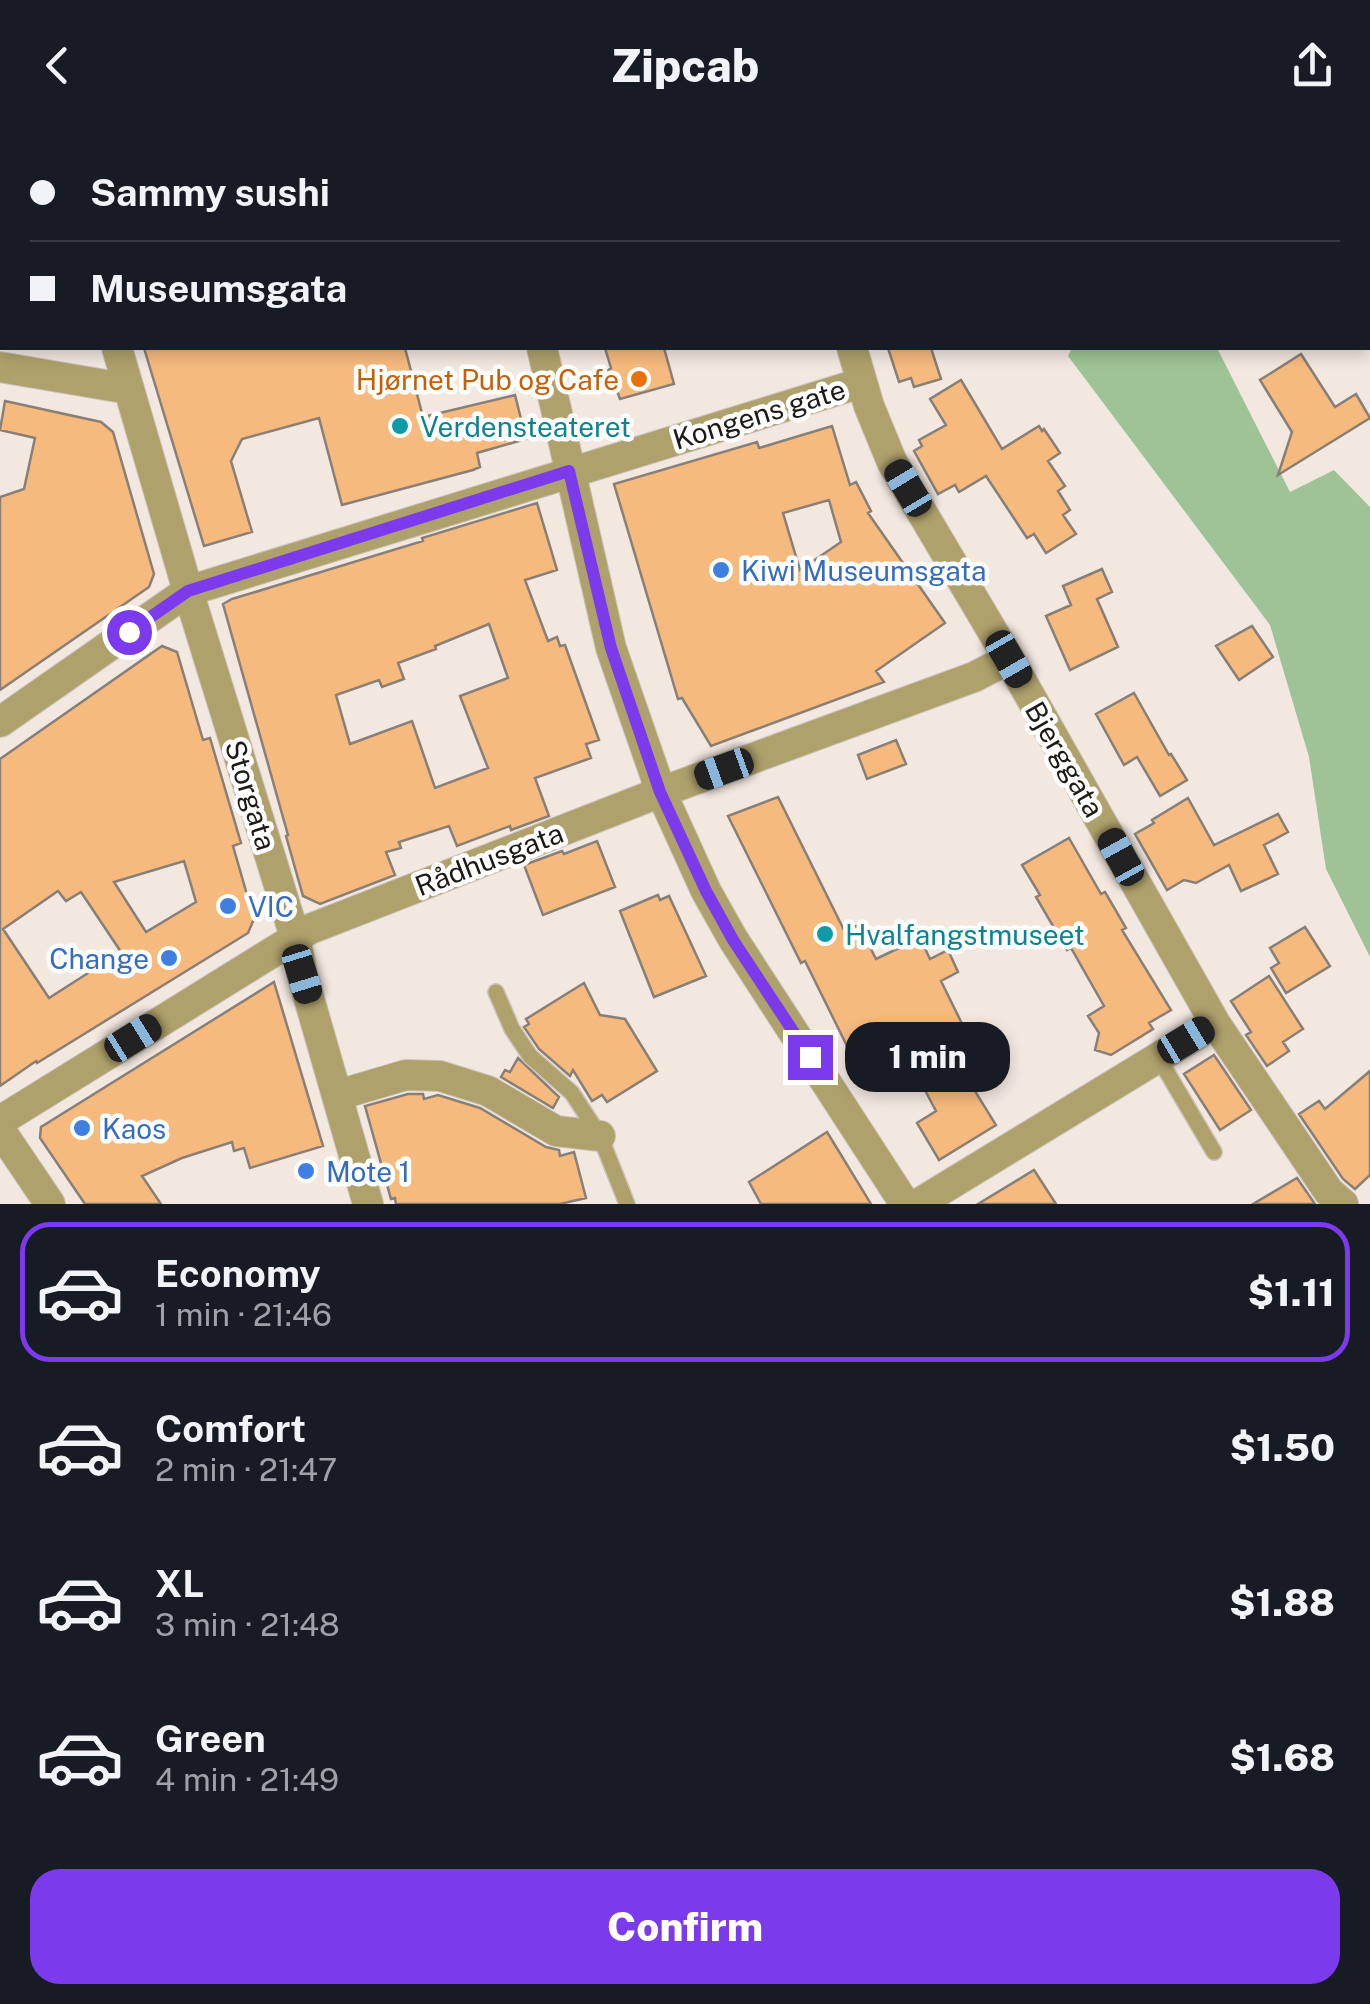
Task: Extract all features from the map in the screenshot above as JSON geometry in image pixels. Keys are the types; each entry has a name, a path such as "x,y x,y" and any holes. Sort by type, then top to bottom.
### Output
{"street":[{"name":"Storgata","path":"118,350 295,937 302,974 368,1204"},
{"path":"542,350 611,648 660,792 733,940 905,1204"},
{"name":"Bjerggata","path":"853,350 892,462 1215,1022 1329,1192 1342,1204"},
{"path":"0,367 129,388"},
{"name":"Kongens gate","path":"0,722 188,591 861,382"},
{"name":"Rådhusgata","path":"0,1121 310,929 660,792 974,677 1009,659"},
{"path":"918,1204 1215,1022"},
{"path":"338,1095 406,1075 440,1076 488,1091 556,1130 600,1136"},
{"path":"0,1130 50,1204"}],"lane":[{"path":"496,992 512,1029 530,1056 572,1093 600,1136 627,1204"},
{"path":"1158,1057 1214,1152"}],"green space":[{"path":"1071,350 1218,350 1290,492 1334,470 1370,507 1370,957 1326,869 1309,757 1270,625 1068,356"}],"building":[{"path":"145,350 406,350 423,417 515,395 526,439 477,453 480,467 473,470 342,505 319,418 242,439 231,461 252,532 204,546"},
{"name":"Hjørnet Pub og Cafe","path":"606,350 665,350 674,384 620,399 616,388 594,383 611,368"},
{"path":"889,350 932,350 941,379 914,387 911,378 899,382"},
{"path":"1301,354 1335,407 1356,394 1370,418 1278,475 1292,432 1260,380"},
{"path":"961,380 1002,449 1039,426 1060,453 1048,461 1065,486 1058,491 1070,510 1063,515 1076,534 1046,553 1034,534 1027,538 986,476 959,492 955,485 938,494 914,451 922,446 919,440 946,425 930,399"},
{"path":"5,401 101,422 113,432 154,574 149,587 0,690 0,497 24,489 35,438 0,430"},
{"path":"832,426 850,485 856,482 871,511 868,513 945,623 876,671 884,682 711,746 682,698 678,699 614,484 757,442 759,448","holes":["829,500 841,542 800,570 783,513"]},
{"path":"537,503 557,570 525,580 548,641 557,637 560,646 565,645 599,740 586,744 591,758 535,778 549,816 457,846 449,826 399,842 401,848 386,852 395,875 320,904 303,896 223,604 423,541 422,538","holes":["489,624 508,678 460,696 488,768 435,788 412,721 350,744 336,695 379,680 382,687 404,679 398,663"]},
{"path":"1102,569 1112,592 1097,599 1118,647 1070,670 1046,616 1071,605 1063,586"},
{"path":"1252,626 1273,657 1239,680 1216,646"},
{"path":"162,646 177,652 203,740 210,738 241,843 233,846 254,919 248,933 0,1086 0,759","holes":["184,861 196,902 146,932 114,882","58,891 66,901 81,892 121,952 49,998 3,929"]},
{"path":"1134,693 1187,780 1160,796 1137,757 1124,765 1096,714"},
{"path":"896,740 906,764 867,779 858,755"},
{"name":"Hvalfangstmuseet","path":"778,797 844,930 859,925 876,959 920,938 930,959 948,950 958,972 941,981 972,1044 952,1054 996,1125 939,1160 917,1123 936,1111 911,1064 884,1078 867,1044 850,1052 728,816"},
{"path":"1188,798 1214,845 1278,814 1288,832 1264,845 1278,874 1241,891 1229,865 1196,883 1184,880 1167,890 1135,834"},
{"path":"1069,838 1101,894 1105,892 1126,928 1122,930 1171,1010 1149,1023 1153,1029 1111,1055 1095,1050 1099,1033 1088,1016 1104,1006 1036,897 1040,895 1022,865"},
{"path":"597,841 615,887 543,915 524,865"},
{"path":"658,895 660,900 669,896 706,976 654,997 620,911"},
{"path":"1305,927 1330,966 1286,993 1271,968 1279,963 1270,948"},
{"path":"1269,976 1303,1029 1283,1042 1289,1051 1267,1066 1246,1035 1251,1032 1231,1001"},
{"path":"274,982 323,1146 250,1168 244,1148 234,1151 232,1142 142,1176 161,1204 85,1204 40,1138 41,1127"},
{"path":"584,983 600,1015 625,1019 657,1071 607,1102 602,1095 592,1101 573,1070 570,1076 539,1049 524,1027 529,1024 526,1019"},
{"path":"1214,1055 1251,1110 1220,1130 1184,1074"},
{"path":"518,1058 559,1097 553,1108 501,1077 505,1070 510,1072"},
{"path":"1370,1071 1370,1175 1355,1189 1343,1179 1299,1114 1319,1101 1325,1109"},
{"path":"408,1094 423,1094 424,1099 438,1095 480,1108 546,1147 559,1150 560,1156 574,1152 586,1198 560,1204 396,1204 395,1198 391,1199 365,1106"},
{"path":"827,1132 871,1204 761,1204 749,1182"},
{"path":"1034,1170 1056,1204 978,1204"},
{"path":"1297,1178 1315,1204 1253,1204"}],"place":[{"name":"Hjørnet Pub og Cafe","path":"639,379"},
{"name":"Verdensteateret","path":"400,426"},
{"name":"Kiwi Museumsgata","path":"721,570"},
{"name":"VIC","path":"228,906"},
{"name":"Hvalfangstmuseet","path":"825,934"},
{"name":"Change","path":"169,958"},
{"name":"Kaos","path":"82,1128"},
{"name":"Mote 1","path":"306,1171"}],"route":[{"path":"129,632 188,591 569,471 611,648 660,792 733,940 810,1057"}]}
